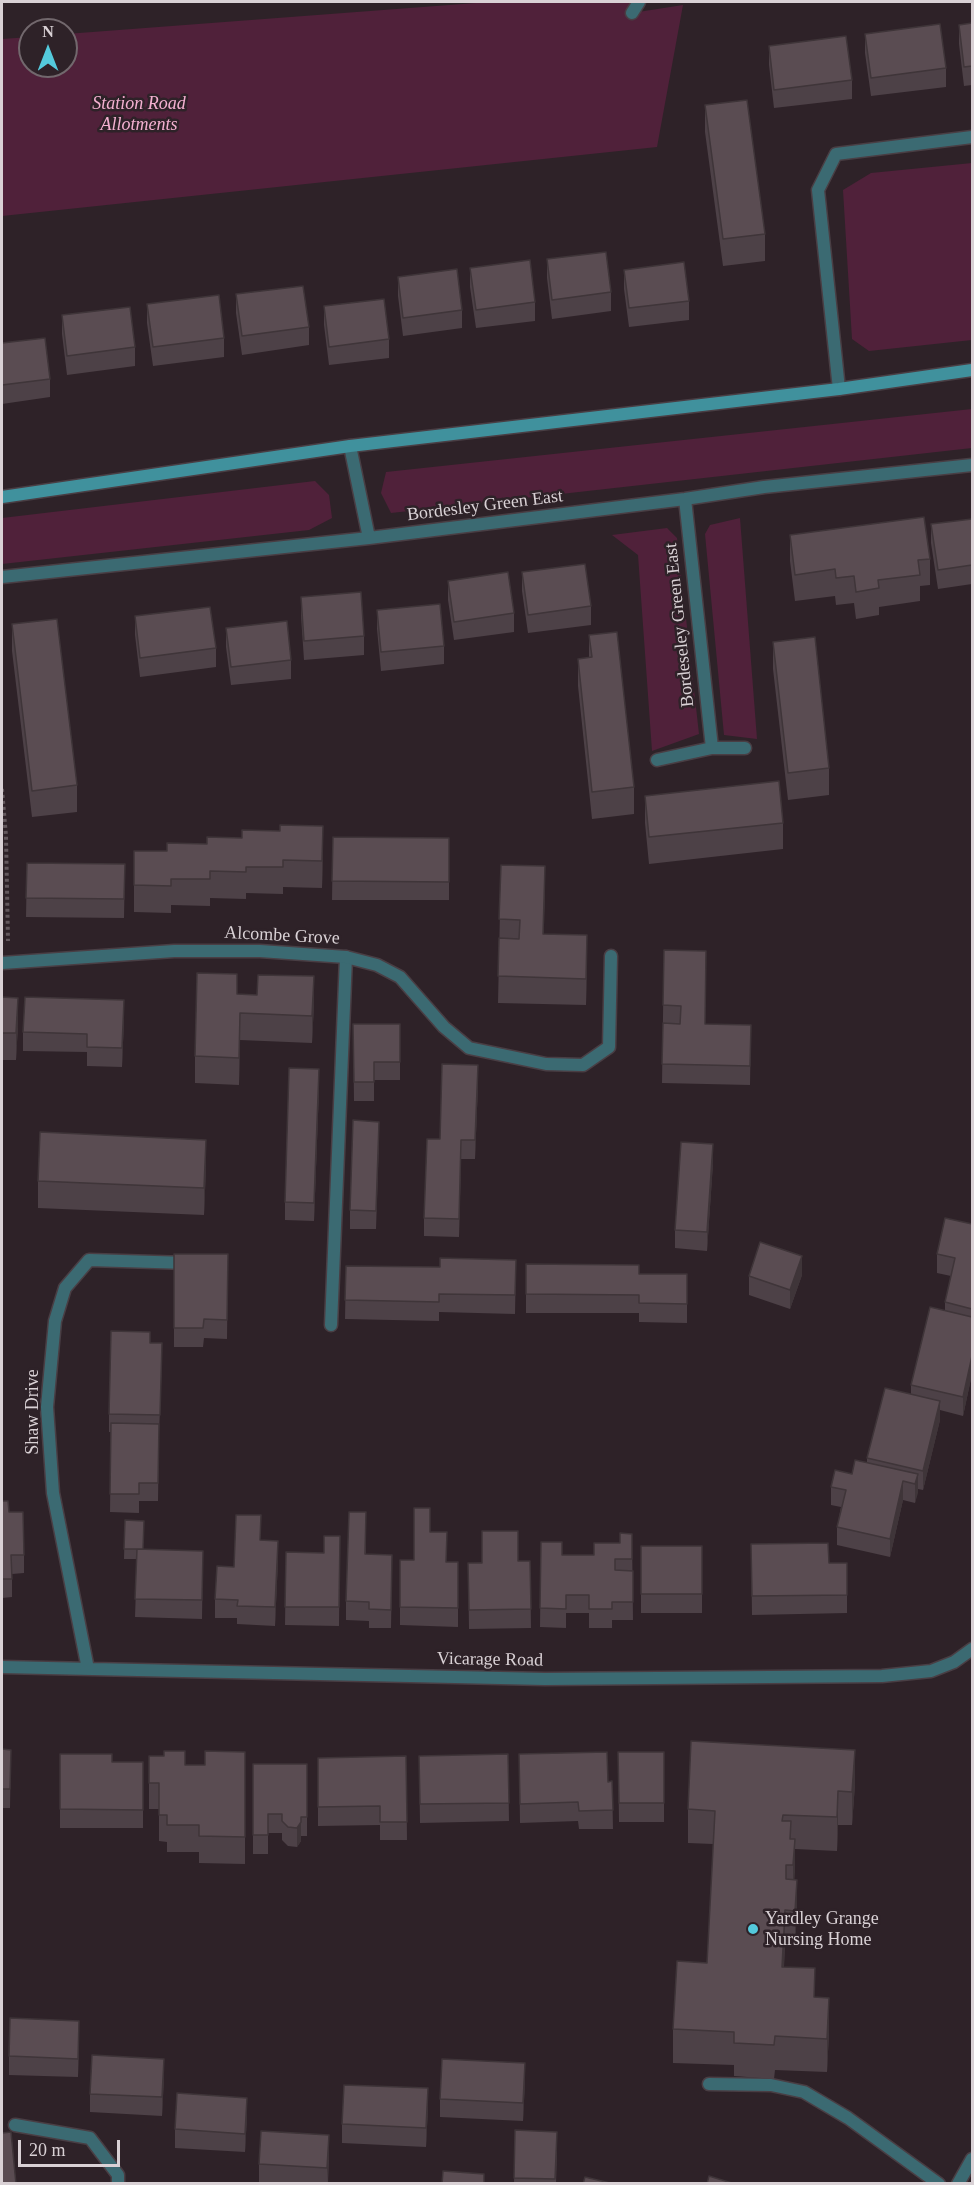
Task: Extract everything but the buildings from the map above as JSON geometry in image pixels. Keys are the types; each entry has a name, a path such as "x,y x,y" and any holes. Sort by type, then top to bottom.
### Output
{"street":[{"path":"632,13 639,2"},
{"path":"838,389 818,190 836,154 972,137"},
{"path":"2,497 350,446 838,389 972,370"},
{"path":"350,446 369,538"},
{"name":"Bordesley Green East","path":"2,577 369,538 685,499 764,486 972,465"},
{"name":"Bordeseley Green East","path":"685,499 712,748"},
{"path":"657,760 712,748 745,748"},
{"name":"Alcombe Grove","path":"6,963 174,951 260,951 346,957 376,965 400,977 444,1027 469,1048 546,1064 584,1065 609,1047 611,956"},
{"path":"331,1325 346,957"},
{"name":"Shaw Drive","path":"88,1669 53,1493 47,1407 55,1321 65,1288 89,1260 188,1263"},
{"name":"Vicarage Road","path":"2,1667 545,1679 882,1676 931,1671 954,1662 972,1649"},
{"path":"709,2084 771,2085 804,2092 848,2118 939,2184"},
{"path":"15,2125 90,2138 118,2175 118,2184"},
{"path":"958,2184 972,2159"}],"path":[{"path":"2,789 6,836 6,963"}],"green space":[{"name":"Station Road Allotments","path":"489,2 635,2 632,13 683,5 657,147 2,216 2,39 18,38 18,78 78,78 78,33"},
{"path":"972,163 972,340 869,351 852,339 843,190 871,173"},
{"path":"972,409 972,448 391,513 381,493 386,472"},
{"path":"315,481 329,495 332,518 309,530 2,564 2,518"},
{"path":"740,518 757,739 724,735 705,534 710,525"},
{"path":"667,528 677,538 699,734 652,751 638,555 612,535"}],"place":[{"name":"Yardley Grange Nursing Home","path":"753,1929"}]}
